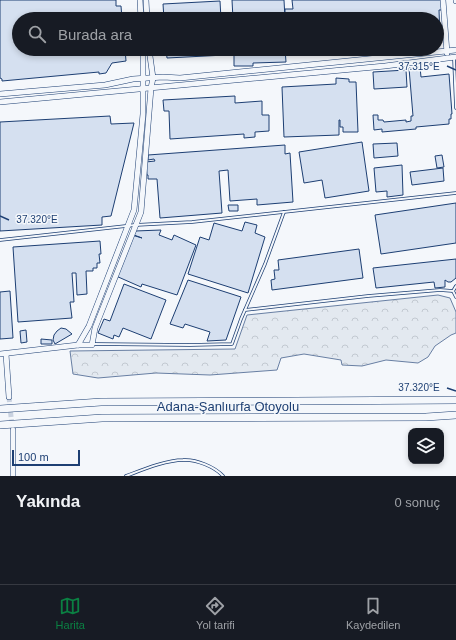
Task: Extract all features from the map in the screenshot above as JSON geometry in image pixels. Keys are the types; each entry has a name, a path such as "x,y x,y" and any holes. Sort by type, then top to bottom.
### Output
{"highway":[{"name":"Adana-Şanlıurfa Otoyolu","path":"0,409 101,402 456,400"},
{"name":"Adana-Şanlıurfa Otoyolu","path":"0,425 102,418 426,417 456,415"}],"street":[{"path":"140,0 141,12"},
{"path":"146,0 147,12"},
{"path":"443,0 444,12"},
{"path":"444,17 446,51 453,57"},
{"path":"446,51 456,50"},
{"path":"78,345 89,326 134,210 143,114 143,56"},
{"path":"9,397 3,354 92,344 95,328 141,212 153,78 150,56"},
{"path":"0,94 105,85 133,79 180,78 397,56"},
{"path":"0,102 385,66 453,57"},
{"path":"13,430 13,476"}],"lane":[{"path":"453,57 456,108"},
{"path":"0,240 135,225 192,222 456,193"},
{"path":"92,344 232,344 265,264 284,212"},
{"path":"453,291 456,286"},
{"path":"245,310 368,296 440,290 453,291"},
{"path":"453,291 456,297"},
{"path":"126,476 160,464 184,459 206,464 223,476"}],"green space":[{"path":"438,295 450,298 456,312 456,333 435,346 428,357 418,363 386,360 362,366 342,365 341,360 304,354 281,358 277,370 210,375 156,373 98,378 73,374 70,351 235,349 247,315"}],"building":[{"path":"0,0 116,0 116,6 121,6 121,12 12,12 12,56 126,56 126,61 112,63 106,73 99,74 99,72 2,81 0,78"},
{"path":"232,0 284,0 285,12 233,12"},
{"path":"292,0 443,0 443,10 439,10 439,12 285,12 285,9 293,9"},
{"path":"220,1 221,12 164,12 163,4"},
{"path":"167,56 206,56 167,58"},
{"path":"234,56 286,56 286,62 253,63 253,66 234,66"},
{"path":"420,67 421,77 449,74 452,114 451,119 449,119 449,124 382,132 382,129 374,130 373,115 378,115 378,120 383,120 384,122 411,121 411,116 413,116 409,68"},
{"path":"406,70 407,87 374,89 373,72"},
{"path":"336,78 349,79 349,82 356,82 358,132 343,132 343,127 340,127 339,120 339,135 284,137 282,87 336,84"},
{"path":"235,96 235,103 262,101 262,115 269,115 269,131 255,132 255,137 244,138 244,134 170,139 169,111 164,111 163,100"},
{"path":"110,116 111,124 134,123 111,216 102,217 102,225 0,231 0,122"},
{"path":"362,142 369,191 325,198 322,180 304,183 299,152"},
{"path":"397,143 398,156 374,158 373,144"},
{"path":"285,145 285,154 290,153 293,202 257,205 257,199 230,201 228,170 219,171 222,213 160,218 157,179 148,179 147,175 146,162 155,161 154,159 148,160 148,155"},
{"path":"442,155 444,167 437,168 435,156"},
{"path":"402,165 403,195 387,197 387,191 376,192 374,168"},
{"path":"443,168 444,181 412,185 410,172"},
{"path":"456,203 456,243 381,254 375,215"},
{"path":"228,205 238,205 238,211 229,211"},
{"path":"245,222 257,225 255,233 265,237 248,293 188,274 200,237 209,240 214,223 242,231"},
{"path":"161,230 159,235 172,240 174,235 196,245 177,295 142,284 141,287 116,276 132,235 142,238 134,235 135,231"},
{"path":"100,241 100,263 97,263 97,268 93,268 93,271 86,271 87,294 77,295 76,273 72,273 74,302 70,302 72,318 18,322 13,247"},
{"path":"359,249 363,278 272,290 271,280 275,279 274,270 279,270 278,260"},
{"path":"456,259 456,278 451,282 445,280 445,287 435,288 434,282 376,288 373,268"},
{"path":"188,280 241,297 226,340 207,341 210,332 185,324 183,328 170,324"},
{"path":"124,284 166,300 151,339 123,328 119,337 114,335 113,339 98,333 104,319 110,321"},
{"path":"10,291 13,338 0,339 0,292"},
{"path":"61,328 66,329 72,334 55,344 53,340 54,335"},
{"path":"26,330 27,342 21,343 20,331"},
{"path":"41,339 52,340 52,344 41,344"}],"tunnel":[{"path":"9,397 12,426"}]}
